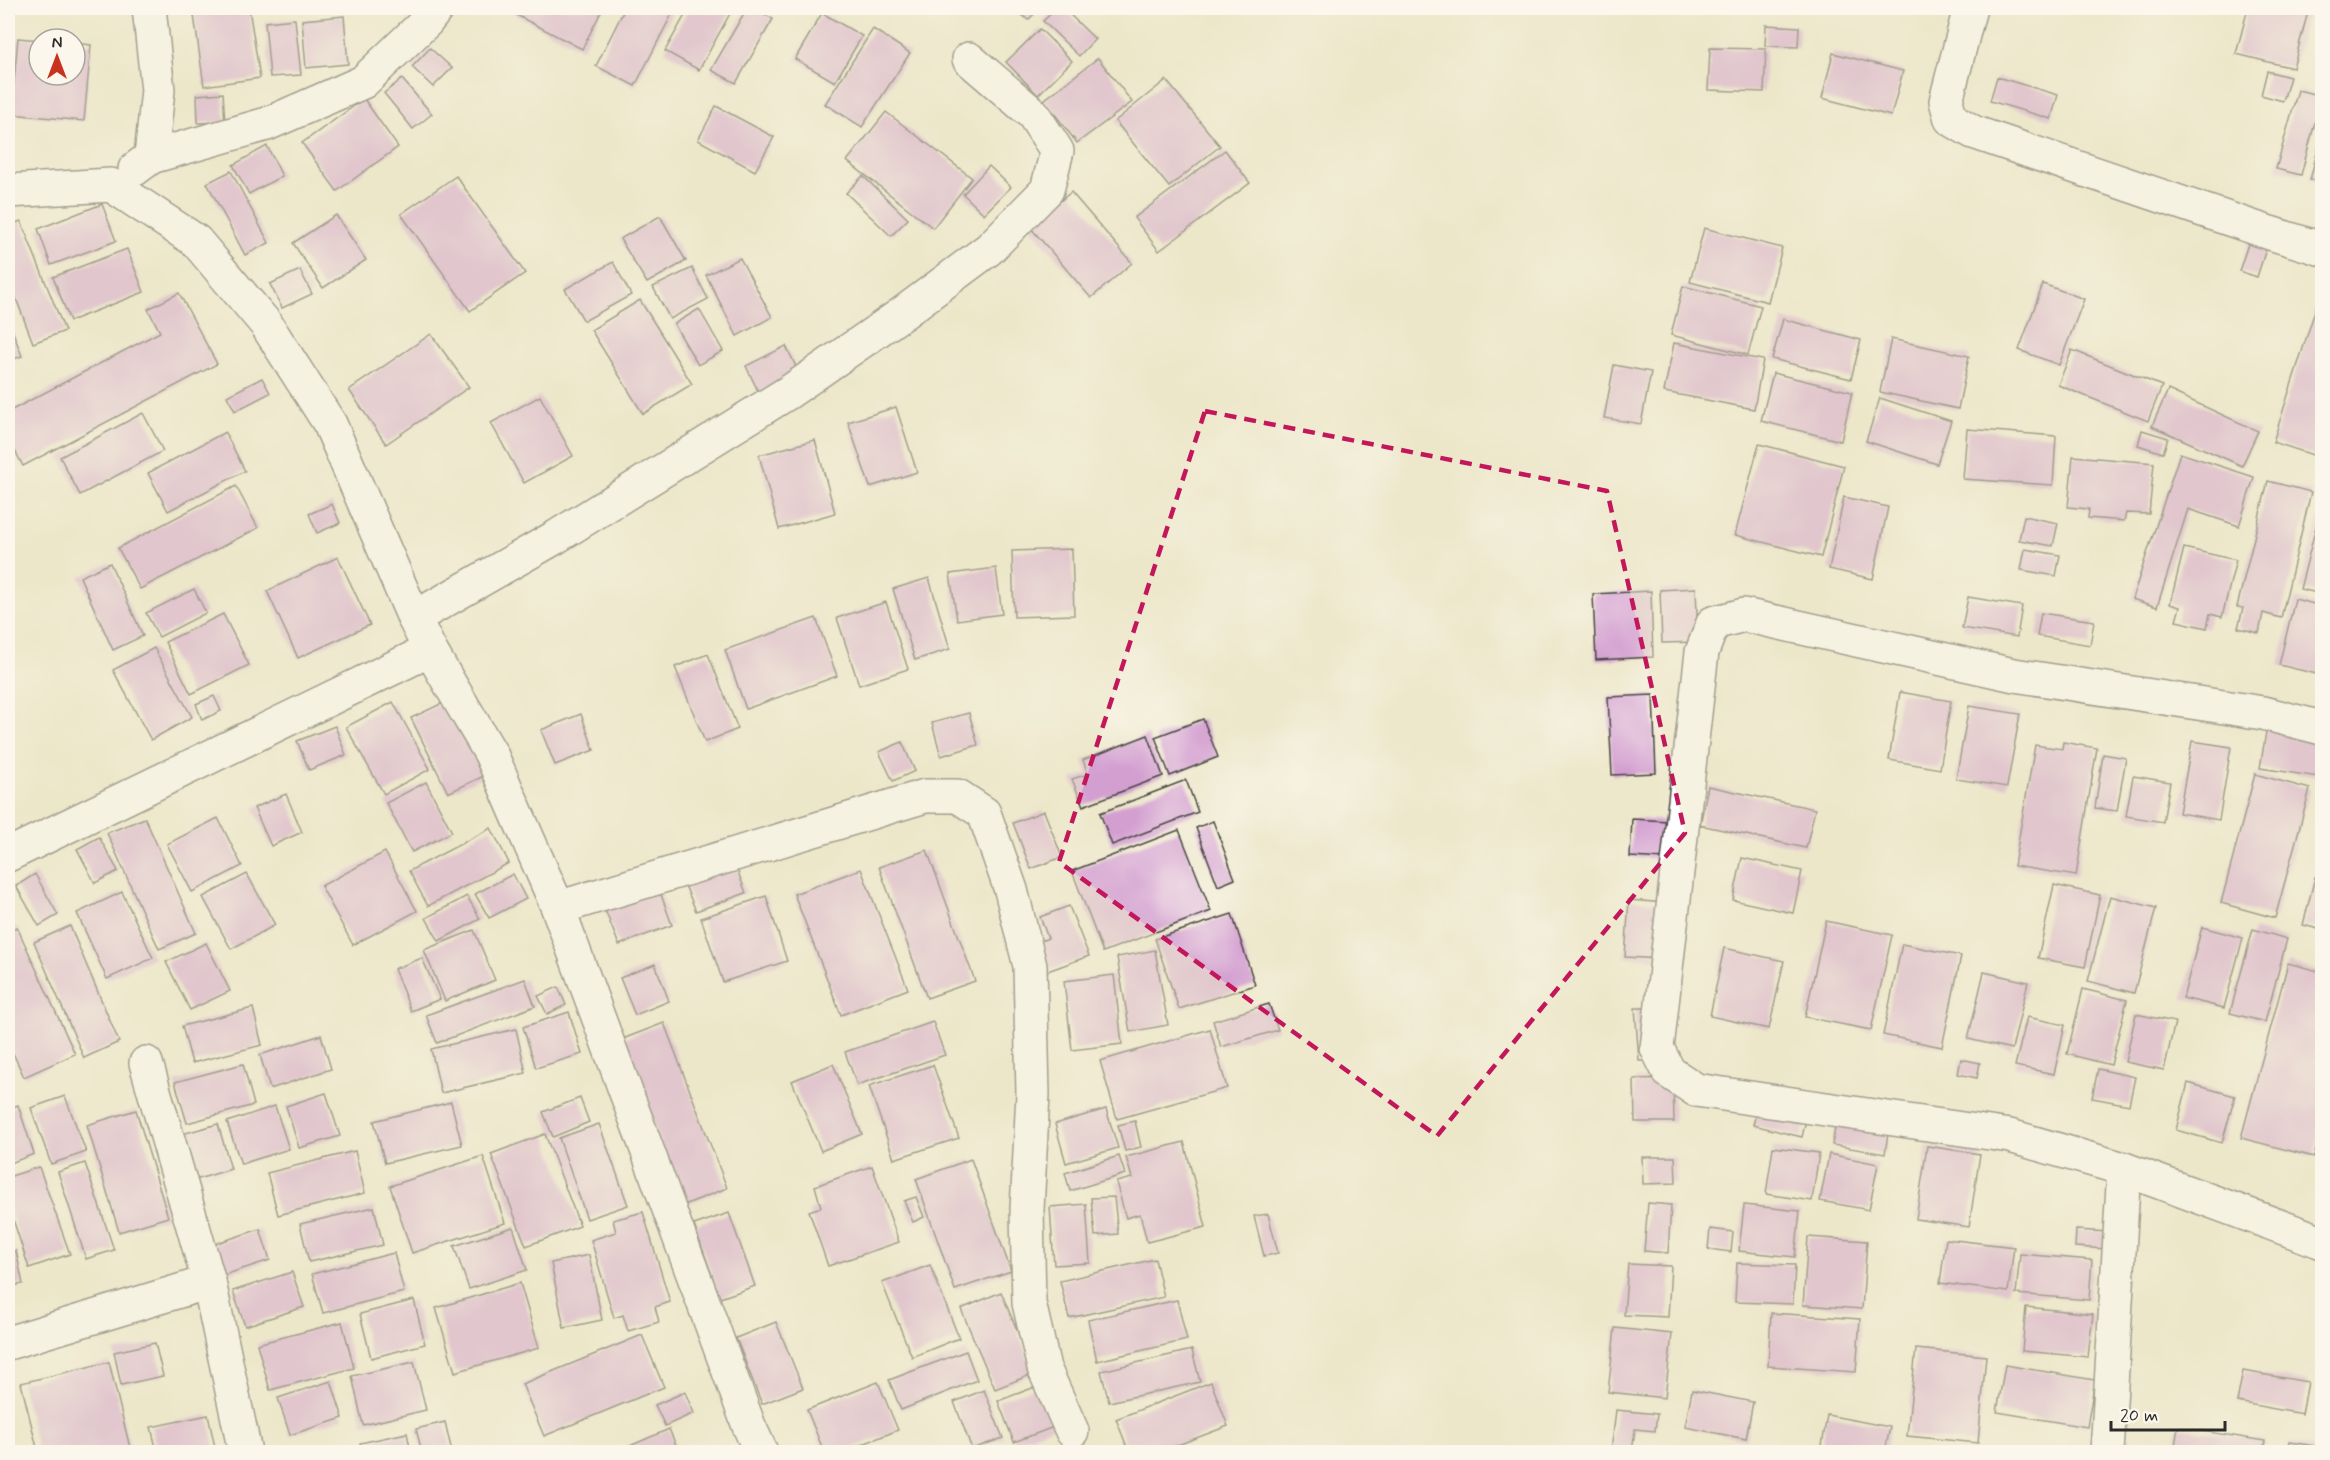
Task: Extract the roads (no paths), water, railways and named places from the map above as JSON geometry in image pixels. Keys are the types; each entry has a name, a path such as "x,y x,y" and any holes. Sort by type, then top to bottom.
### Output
{"street":[{"path":"149,8 158,90 152,157"},
{"path":"8,191 111,185 152,157 267,124 363,82 427,21 437,8"},
{"path":"1970,8 1946,101 1951,119 1973,132 2322,249"},
{"path":"414,618 556,537 789,392 903,313 989,249 1047,190 1057,151 1034,114 969,59"},
{"path":"111,185 196,241 266,324 330,424 414,618 490,754 558,908 666,1205 749,1426 761,1452"},
{"path":"2322,728 2263,713 2014,675 1744,615 1713,623 1702,652 1658,1048 1670,1072 1696,1090 2010,1136 2124,1169 2322,1242"},
{"path":"8,855 430,650"},
{"path":"558,908 925,796 958,796 984,813 1011,890 1030,966 1033,1094 1027,1210 1029,1304 1044,1368 1072,1431"},
{"path":"146,1063 209,1282 244,1452"},
{"path":"2107,1452 2124,1169"},
{"path":"8,1342 209,1282"}]}
